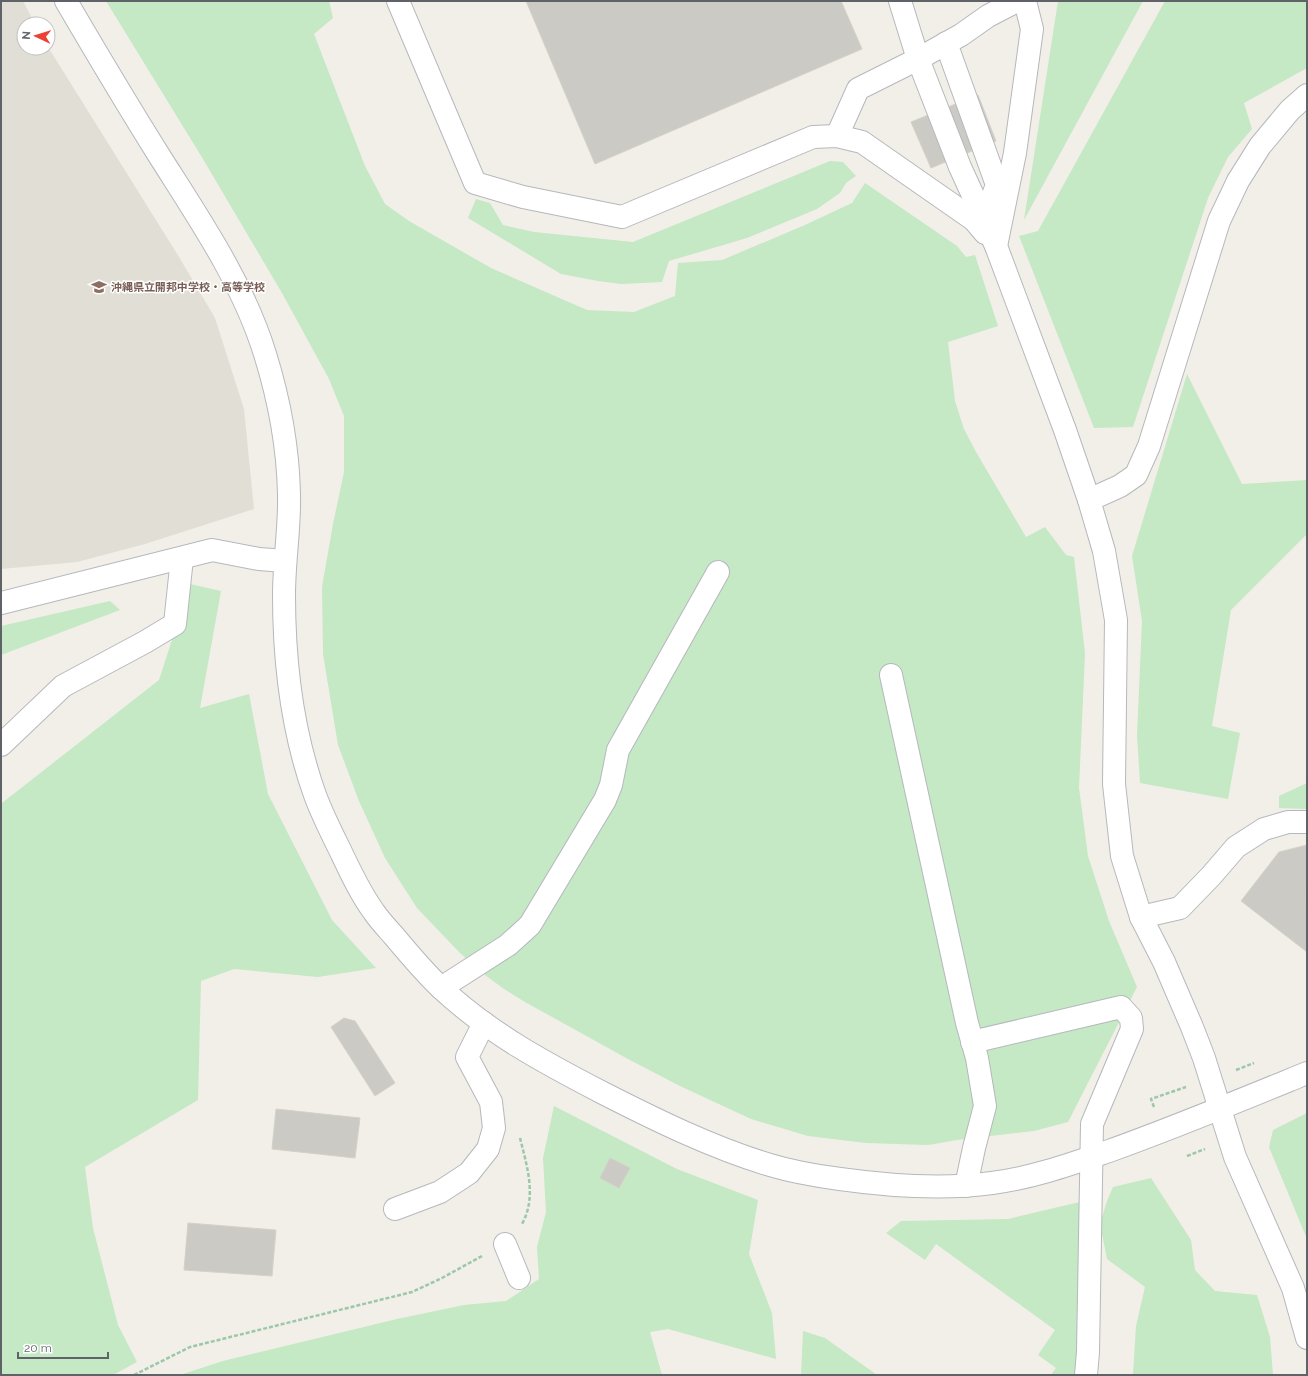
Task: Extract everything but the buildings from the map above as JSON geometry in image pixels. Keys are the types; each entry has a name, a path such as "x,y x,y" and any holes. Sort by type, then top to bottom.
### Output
{"street":[{"path":"66,1 119,91 209,235 245,303 261,343 278,403 286,449 289,496 284,596 285,639 290,693 300,745 315,796 351,874 374,912 441,988 506,1040 544,1063 625,1104 675,1127 718,1146 772,1166 817,1176 863,1182 928,1187 966,1186 996,1183 1030,1176 1163,1132 1307,1073"},
{"path":"398,1 475,183 523,197 622,218 813,137 837,136 862,142 974,220 996,246"},
{"path":"900,1 918,59 960,167 996,246 1065,430 1104,550 1116,620 1114,784 1122,856 1141,917 1164,962 1192,1027 1235,1157 1293,1288 1307,1338"},
{"path":"837,136 858,89 918,59 961,35 987,8 1017,1"},
{"path":"996,246 1016,153 1032,29 1025,1"},
{"path":"946,43 997,185 983,218"},
{"path":"1089,500 1120,486 1136,475 1149,446 1219,221 1238,181 1260,146 1290,110 1307,95"},
{"path":"1,603 212,550 259,559 285,561"},
{"path":"1,745 63,686 145,642 174,624 182,558"},
{"path":"441,988 508,945 530,926 605,800 611,785 618,750 718,572"},
{"path":"891,675 972,1042 977,1058 985,1106 966,1186"},
{"path":"1141,917 1180,908 1236,847 1264,829 1288,822 1307,822"},
{"path":"972,1042 1121,1007 1132,1018 1132,1029 1092,1124 1093,1156 1088,1352 1086,1375"},
{"path":"395,1209 440,1192 468,1172 488,1149 494,1128 491,1102 467,1057 484,1023"},
{"path":"505,1244 519,1278"}],"path":[{"path":"134,1375 190,1347 412,1292 442,1278 505,1244 523,1223 530,1203 528,1170 519,1135"}],"shaded area":[{"name":"沖縄県立開邦中学校・高等学校","path":"1,1 23,1 31,16 16,16 16,56 54,56 179,257 215,318 244,409 254,509 145,544 77,562 1,569"}],"green space":[{"path":"106,1 329,1 333,18 314,34 365,166 385,204 409,221 491,268 587,310 634,312 675,296 678,263 722,260 805,225 852,203 865,183 957,246 966,257 975,255 998,326 948,342 955,401 964,429 976,452 1026,537 1045,527 1066,555 1074,557 1085,653 1079,788 1088,856 1109,921 1137,987 1068,1122 1034,1131 928,1145 866,1143 808,1136 751,1119 680,1086 628,1059 504,989 460,953 417,908 385,858 359,801 338,745 323,654 322,587 344,472 344,416 329,379 282,293 203,159"},
{"path":"1058,1 1143,1 1024,220"},
{"path":"1165,1 1307,1 1307,68 1244,103 1252,129 1228,157 1208,198 1133,427 1094,428 1019,236 1038,231"},
{"path":"830,161 843,162 856,176 846,183 840,193 817,209 747,238 669,261 662,282 621,284 561,274 468,218 476,199 490,203 503,225 534,232 633,242"},
{"path":"1187,374 1242,484 1307,480 1307,534 1231,610 1212,726 1240,733 1228,799 1140,783 1137,735 1142,621 1132,556"},
{"path":"190,584 221,591 200,708 249,694 268,794 332,920 376,968 318,977 234,969 201,981 198,1100 85,1167 93,1228 118,1325 137,1362 113,1375 1,1375 1,802 2,803 159,680"},
{"path":"110,601 120,610 1,655 1,626"},
{"path":"1307,783 1307,809 1279,808 1279,796"},
{"path":"554,1106 677,1169 758,1200 749,1254 772,1313 776,1359 668,1329 650,1332 662,1375 180,1375 223,1361 397,1319 464,1305 506,1301 539,1279 537,1247 546,1212 543,1158"},
{"path":"1307,1113 1307,1239 1269,1147 1273,1130"},
{"path":"1151,1178 1191,1240 1195,1270 1215,1291 1257,1295 1270,1337 1273,1375 1133,1375 1136,1326 1145,1287 1107,1259 1100,1224 1113,1187"},
{"path":"1084,1201 1077,1375 1051,1375 1056,1368 1038,1355 1055,1330 936,1244 925,1260 886,1233 901,1221 1008,1219"},
{"path":"803,1331 825,1338 877,1375 801,1375"}],"place":[{"name":"沖縄県立開邦中学校・高等学校","path":"99,287"}]}
